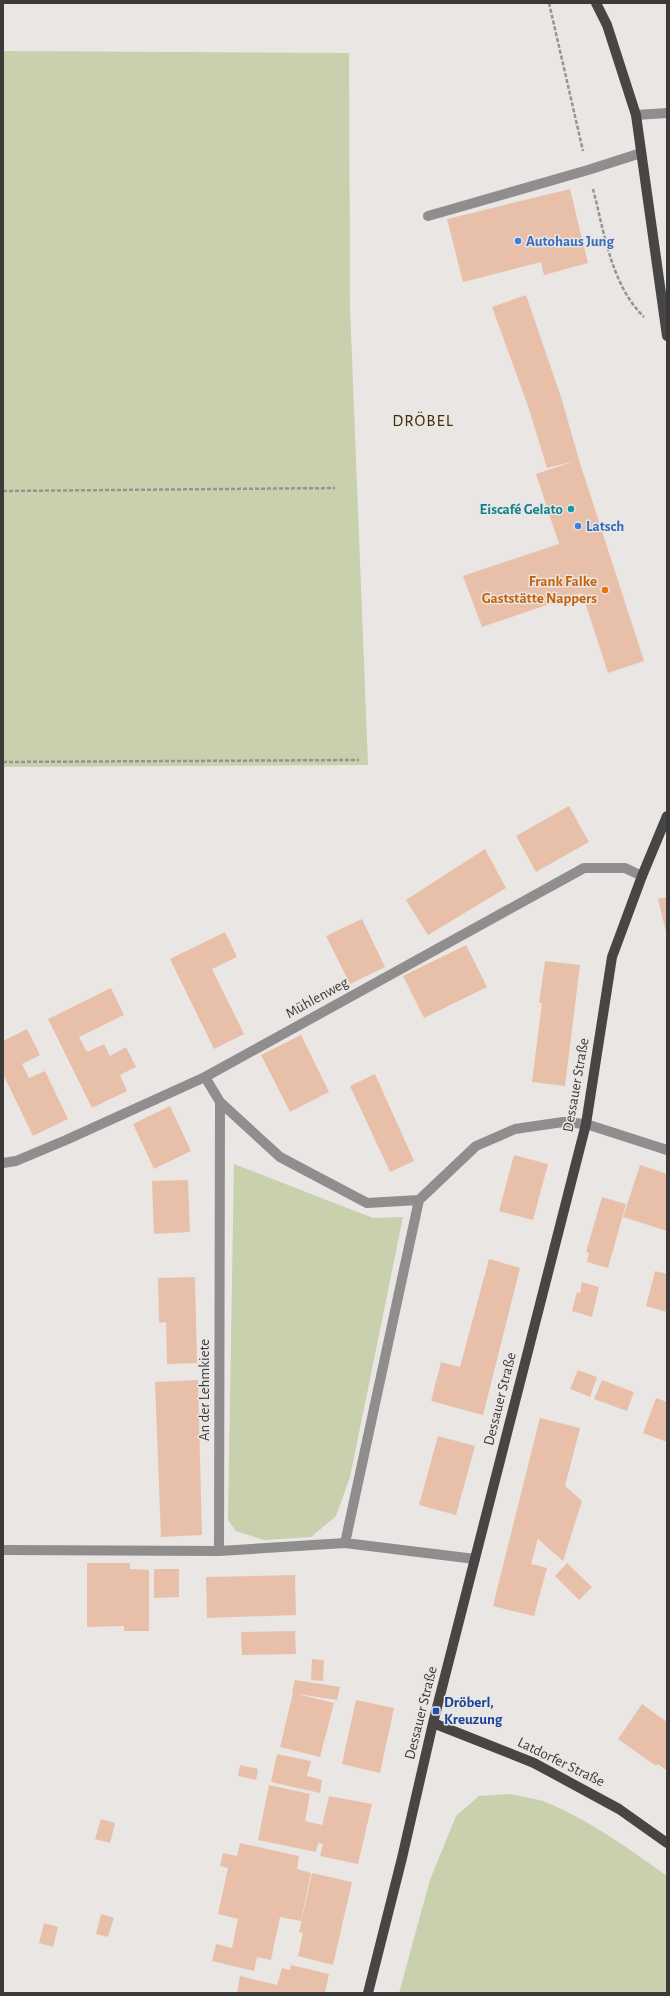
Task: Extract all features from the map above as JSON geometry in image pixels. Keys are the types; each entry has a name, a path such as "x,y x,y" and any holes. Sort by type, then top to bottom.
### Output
{"main road":[{"path":"596,3 607,25 636,115 667,336"},
{"name":"Dessauer Straße","path":"368,1993 402,1858 433,1724 586,1124 612,957 642,876 667,816"},
{"name":"Latdorfer Straße","path":"433,1724 534,1763 620,1809 667,1843"}],"street":[{"path":"636,115 667,113"},
{"path":"428,216 588,170 641,152"},
{"name":"Mühlenweg","path":"3,1163 16,1161 66,1140 205,1077 584,868 625,868 642,876"},
{"path":"205,1077 220,1102 280,1157 367,1203 419,1200"},
{"name":"An der Lehmkiete","path":"219,1551 220,1102"},
{"path":"345,1543 419,1200 476,1146 515,1129 562,1122 586,1124 667,1150"},
{"path":"3,1550 219,1551 345,1543 475,1559"}],"path":[{"path":"3,491 335,488"},
{"path":"3,762 359,760"}],"green space":[{"path":"3,51 349,53 350,307 368,765 3,767"},
{"path":"234,1164 373,1218 403,1217 350,1477 336,1516 311,1537 264,1540 236,1531 228,1520"},
{"path":"509,1794 543,1801 576,1816 592,1825 667,1876 667,1993 399,1993 430,1880 456,1816 479,1796"}],"building":[{"name":"Autohaus Jung","path":"570,189 588,263 544,275 541,262 463,282 447,219"},
{"path":"526,295 562,400 579,460 644,661 608,673 582,593 482,627 463,576 559,544 536,474 575,461 547,468 529,409 492,307"},
{"path":"569,806 589,842 536,872 516,836"},
{"path":"485,849 506,888 428,935 406,900"},
{"path":"667,897 667,932 666,932 658,899"},
{"path":"362,919 385,967 350,984 326,936"},
{"path":"225,932 237,957 212,969 244,1034 214,1049 170,959"},
{"path":"466,945 487,987 424,1018 403,976"},
{"path":"545,961 580,965 565,1086 532,1082 542,1003 539,1003"},
{"path":"111,988 124,1015 79,1037 87,1052 104,1044 110,1056 126,1047 136,1067 120,1075 127,1091 92,1108 48,1019"},
{"path":"27,1029 40,1055 22,1064 29,1078 45,1071 68,1119 33,1136 3,1074 3,1041"},
{"path":"301,1035 329,1092 290,1112 261,1055"},
{"path":"375,1074 414,1161 390,1172 350,1086"},
{"path":"170,1106 191,1151 154,1169 133,1124"},
{"path":"514,1155 548,1164 533,1220 499,1211"},
{"path":"640,1165 667,1174 667,1231 623,1217"},
{"path":"188,1180 190,1232 154,1234 152,1181"},
{"path":"602,1197 626,1204 608,1268 587,1262 589,1253 586,1252"},
{"path":"489,1259 520,1268 483,1415 431,1401 441,1362 460,1367"},
{"path":"655,1271 667,1274 667,1312 646,1306"},
{"path":"195,1277 197,1363 167,1364 166,1322 159,1323 158,1278"},
{"path":"582,1282 599,1287 592,1317 572,1311 577,1292 580,1293"},
{"path":"578,1370 597,1377 590,1397 570,1389"},
{"path":"198,1380 202,1535 161,1537 155,1382"},
{"path":"602,1380 634,1392 627,1411 594,1399"},
{"path":"656,1398 667,1402 667,1442 643,1433"},
{"path":"540,1418 580,1428 565,1486 582,1501 563,1561 538,1539 531,1564 547,1568 534,1616 493,1606"},
{"path":"438,1436 475,1446 456,1515 419,1505"},
{"path":"87,1563 130,1563 130,1569 149,1570 149,1631 124,1631 124,1626 87,1627"},
{"path":"567,1563 592,1587 579,1600 555,1576"},
{"path":"154,1569 179,1569 179,1597 154,1598"},
{"path":"295,1575 296,1615 207,1618 206,1577"},
{"path":"295,1631 296,1654 242,1655 241,1632"},
{"path":"312,1659 324,1660 323,1681 311,1680"},
{"path":"295,1680 340,1687 337,1700 292,1693"},
{"path":"293,1693 334,1703 320,1757 280,1747"},
{"path":"356,1700 394,1708 380,1773 342,1764"},
{"path":"642,1704 667,1722 667,1771 658,1764 656,1766 618,1739"},
{"path":"277,1754 311,1761 307,1776 322,1780 320,1793 271,1782"},
{"path":"240,1765 258,1769 256,1780 238,1776"},
{"path":"269,1785 310,1794 305,1821 322,1825 316,1852 258,1840"},
{"path":"329,1796 372,1804 358,1864 320,1856 323,1844 318,1843"},
{"path":"101,1819 115,1823 110,1843 95,1839"},
{"path":"240,1843 299,1856 297,1869 311,1873 301,1921 280,1917 271,1960 257,1957 254,1971 212,1961 216,1944 232,1948 238,1919 218,1914 228,1868 220,1866 223,1853 237,1856"},
{"path":"312,1873 352,1882 333,1965 298,1956 303,1933 299,1932"},
{"path":"101,1914 114,1918 108,1937 96,1934"},
{"path":"44,1923 58,1927 53,1947 39,1943"},
{"path":"291,1965 329,1974 325,1993 237,1993 240,1976 277,1985 282,1968 290,1970"}],"place":[{"name":"Autohaus Jung","path":"518,241"},
{"name":"Eiscafé Gelato","path":"571,509"},
{"name":"Latsch","path":"578,526"},
{"name":"Frank Falke Gaststätte Nappers","path":"605,590"},
{"name":"Dröberl, Kreuzung","path":"436,1711"}],"district":[{"name":"DRÖBEL","path":"423,420"}]}
